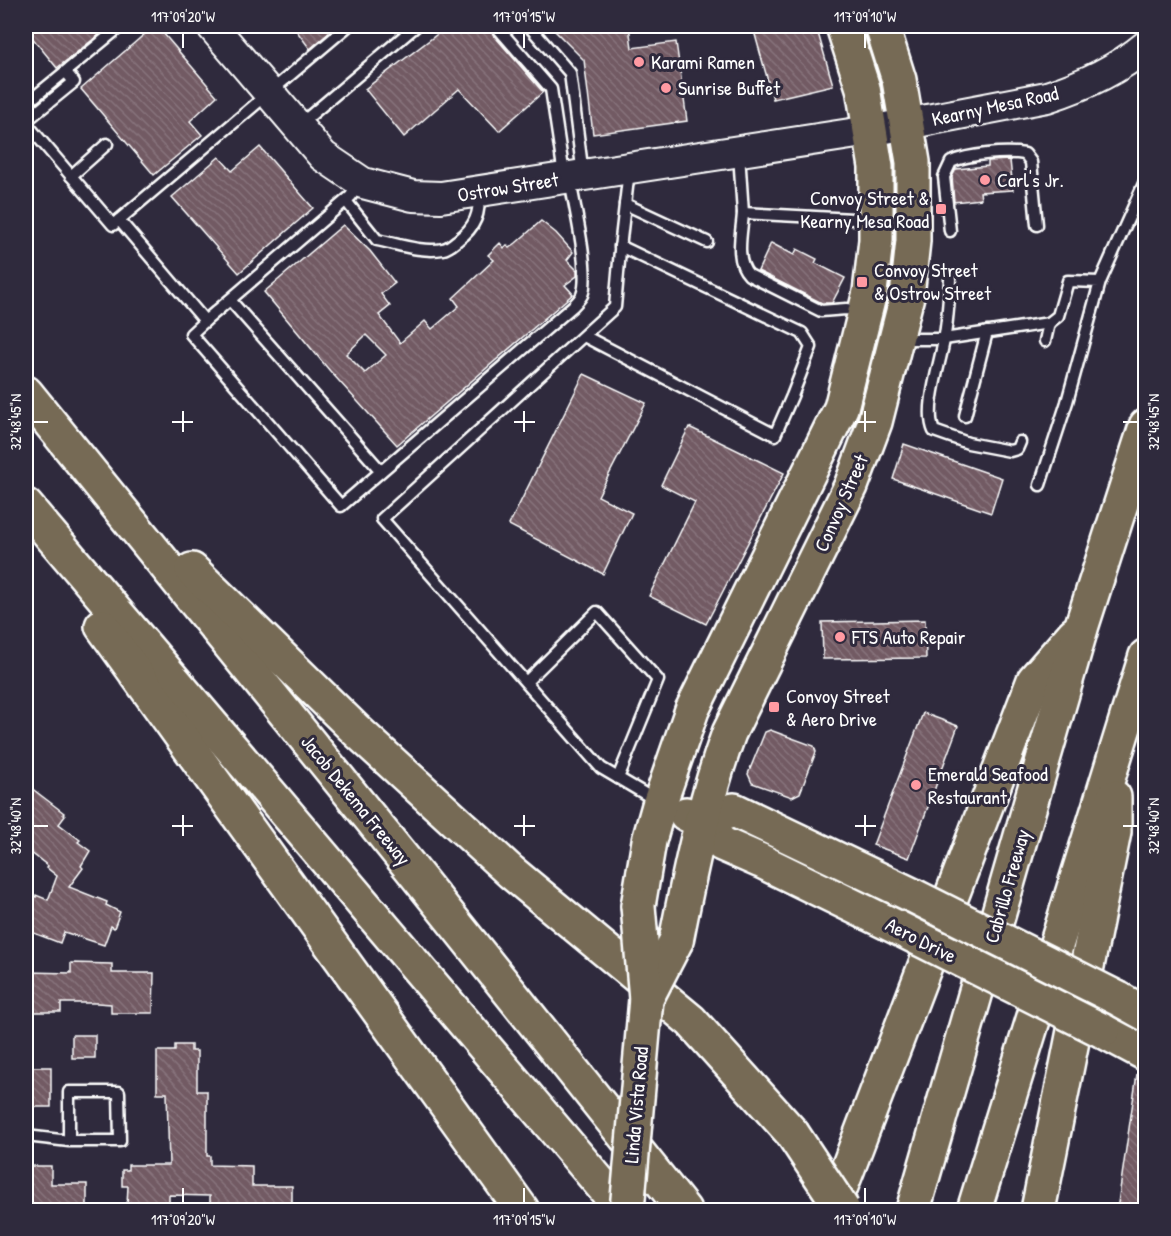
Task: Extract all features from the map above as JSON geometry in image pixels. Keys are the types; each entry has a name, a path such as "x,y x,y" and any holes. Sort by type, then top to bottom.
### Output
{"main road":[{"name":"Convoy Street","path":"660,802 692,710 841,408 870,292 875,250 876,167 863,88 843,26"},
{"name":"Convoy Street","path":"701,821 713,775 729,733 848,493 875,422 907,296 913,241 913,162 898,77 882,26"},
{"name":"Jacob Dekema Freeway","path":"26,393 684,1210"},
{"name":"Cabrillo Freeway","path":"913,1210 1082,626 1146,426"},
{"path":"79,459 356,730 512,872 691,1021 792,1133 843,1210"},
{"path":"26,506 625,1210"},
{"path":"26,520 522,1210"},
{"path":"831,1210 1034,681 1082,626"},
{"path":"974,1210 1146,656"},
{"path":"1038,1210 1114,832 1113,761"},
{"name":"Aero Drive","path":"660,802 701,821 722,844 898,928 1146,1054"},
{"name":"Linda Vista Road","path":"625,1210 646,999 638,906 649,841 660,802"},
{"name":"Aero Drive","path":"701,821 734,810 914,896 1132,1006"},
{"name":"Linda Vista Road","path":"646,999 676,941 701,821"}],"street":[{"name":"Ostrow Street","path":"212,26 353,190 441,197 870,130"},
{"name":"Kearny Mesa Road","path":"870,130 1047,97 1073,89 1129,60 1146,46"}],"lane":[{"path":"26,101 27,103 121,26"},
{"path":"66,72 74,82 26,122 113,225 348,26"},
{"path":"297,126 416,26"},
{"path":"496,26 551,89 572,177"},
{"path":"478,192 480,202 471,230 449,247 418,249 377,240 353,190 190,334 341,506 573,306 582,294 583,264 572,177 570,73 529,26"},
{"path":"71,176 107,144"},
{"path":"739,151 743,213 740,255 743,269 748,274 821,311 846,309 865,312"},
{"path":"950,231 944,177 951,162 961,158 1016,153 1025,154 1031,162 1037,225"},
{"path":"626,168 628,179 615,307 382,519 601,768 660,802"},
{"path":"1040,485 1100,282 1146,179"},
{"path":"625,204 707,242"},
{"path":"743,213 876,220"},
{"path":"119,220 205,321"},
{"path":"584,336 775,435 792,396 811,347 802,333 620,246"},
{"path":"950,279 944,339 935,380 930,422 934,431 968,443 1010,452 1017,448 1020,442"},
{"path":"896,339 944,339 1049,323 1058,316 1068,281 1100,282"},
{"path":"230,300 381,471"},
{"path":"1045,341 1049,323"},
{"path":"965,416 987,332"},
{"path":"526,682 597,612 658,680 618,778"},
{"path":"26,1137 69,1141 120,1141 119,1092 69,1092 69,1141"}],"building":[{"path":"26,26 110,26 57,68 26,30"},
{"path":"154,26 157,26 217,96 190,121 202,135 154,175 81,89"},
{"path":"293,26 337,26 310,49"},
{"path":"448,26 489,26 490,31 543,92 499,131 459,89 404,137 365,89"},
{"path":"550,26 629,26 632,48 676,42 687,121 593,134 584,60"},
{"path":"773,26 816,26 833,85 773,99 754,31"},
{"path":"260,147 313,208 239,273 172,197 219,157 232,171"},
{"path":"1010,160 1013,190 980,192 981,199 954,202 952,177 956,169 988,166 988,161"},
{"path":"541,221 556,233 573,252 567,260 577,270 577,276 565,285 573,294 397,445 330,371 264,292 343,225 370,251 395,283 381,294 390,306 379,315 400,343 425,321 432,329 459,306 453,298 494,260 488,255 500,243 504,248 507,245 509,248","holes":["366,335 386,355 365,373 346,354"]},
{"path":"771,243 794,255 797,249 817,259 815,263 845,278 832,303 822,303 758,271"},
{"path":"584,374 646,403 598,496 632,513 603,574 509,525"},
{"path":"689,427 784,473 706,624 649,596 695,502 661,485"},
{"path":"904,444 1002,478 991,513 893,479"},
{"path":"925,620 926,658 823,659 822,622"},
{"name":"Emerald Seafood Restaurant","path":"923,713 958,726 909,858 873,845"},
{"path":"770,730 814,746 816,752 800,793 792,797 752,783 748,774 765,732"},
{"path":"26,784 64,813 65,816 59,824 90,851 81,866 83,868 69,887 107,902 106,905 120,912 114,928 111,926 104,945 64,932 60,943 26,930 30,913 27,912 33,896 48,900 57,876 26,849"},
{"path":"71,963 112,964 112,973 154,973 153,1013 111,1013 111,1004 97,1003 61,1003 61,1012 26,1012 26,972 71,973"},
{"path":"72,1035 95,1035 95,1058 72,1058"},
{"path":"175,1045 191,1045 191,1051 197,1051 197,1091 207,1091 207,1156 210,1156 210,1165 252,1166 252,1186 292,1186 292,1210 250,1210 250,1206 210,1206 210,1196 169,1195 169,1205 127,1205 128,1186 122,1186 122,1170 128,1170 128,1165 169,1165 167,1093 157,1093 157,1051 175,1051"},
{"path":"26,1067 51,1067 51,1107 26,1107"},
{"path":"1137,1074 1146,1074 1146,1210 1117,1210"},
{"path":"31,1166 51,1166 51,1184 87,1184 87,1210 26,1210 26,1171"}],"place":[{"name":"Karami Ramen","path":"639,62"},
{"name":"Sunrise Buffet","path":"666,88"},
{"name":"Carl's Jr.","path":"985,180"},
{"name":"Convoy Street & Kearny Mesa Road","path":"941,209"},
{"name":"Convoy Street & Ostrow Street","path":"862,282"},
{"name":"FTS Auto Repair","path":"840,637"},
{"name":"Convoy Street & Aero Drive","path":"774,707"},
{"name":"Emerald Seafood Restaurant","path":"916,785"}]}
